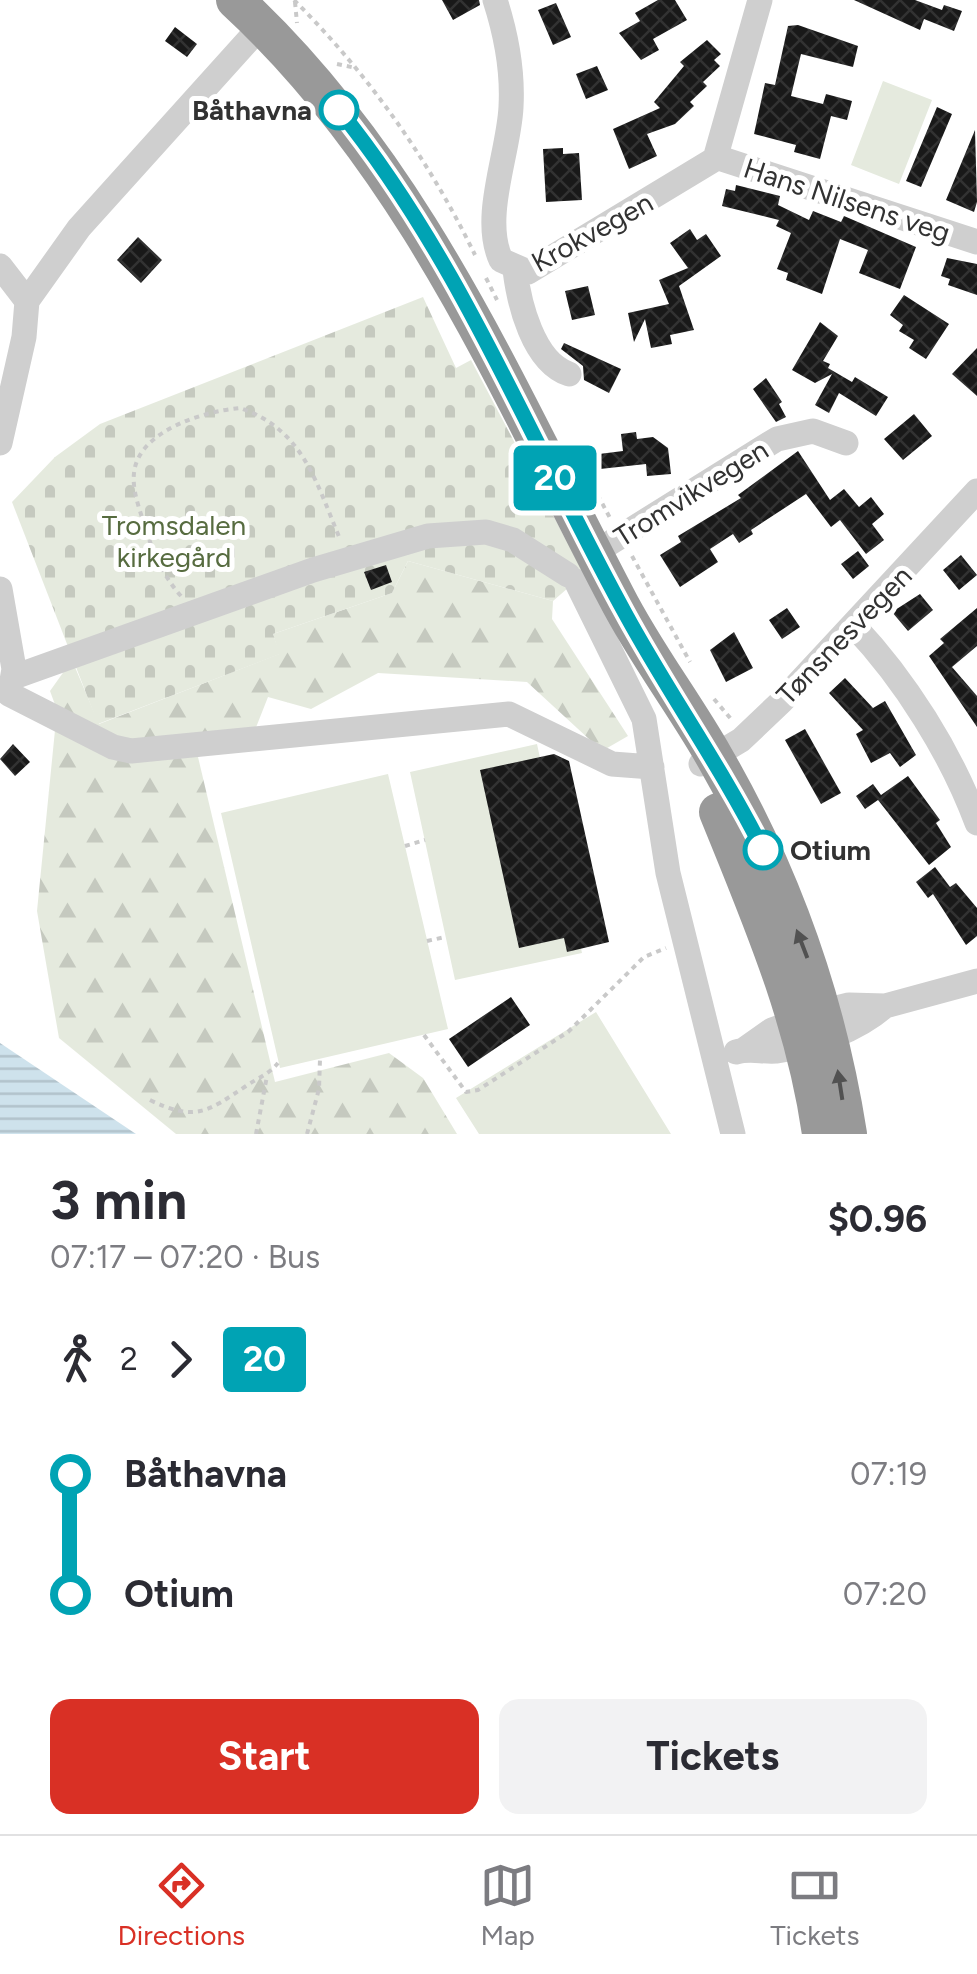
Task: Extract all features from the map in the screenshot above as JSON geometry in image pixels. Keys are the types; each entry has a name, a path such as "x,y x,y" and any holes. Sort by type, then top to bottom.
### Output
{"highway":[{"path":"248,13 348,122 422,226 580,573 718,753 766,857 848,1134"},
{"path":"814,1028 821,1134"}],"street":[{"name":"Krokvegen","path":"495,0 511,95 495,238 501,260 515,270 534,270 716,157"},
{"path":"716,157 760,0"},
{"path":"0,443 24,337 27,301 79,228 248,13"},
{"name":"Hans Nilsens veg","path":"716,157 977,242"},
{"path":"0,266 27,301"},
{"path":"515,270 537,342 551,364 569,374"},
{"name":"Tromvikvegen","path":"580,573 777,438 813,431 846,443"},
{"name":"Tønsnesvegen","path":"718,753 854,626 977,491"},
{"path":"8,692 348,558 466,530 513,540 580,573 644,718 668,873 733,1134"},
{"path":"0,589 8,692"},
{"path":"854,626 880,656 940,745 977,823"},
{"path":"8,692 113,747 131,750 510,714 612,764 652,766"},
{"path":"714,1058 744,1049 755,1038 870,1019 885,1006 977,981"}],"path":[{"path":"198,614 165,576 133,485 134,468 146,446 194,419 240,408 286,431 310,467 348,558"},
{"path":"405,846 424,840"},
{"path":"427,941 446,937"},
{"path":"424,1034 466,1092 478,1090 568,1032 644,957 684,944"},
{"path":"306,1134 319,1089 320,1059"},
{"path":"150,1100 176,1112 194,1114 266,1076 278,1063"},
{"path":"256,1134 266,1076"}],"green space":[{"path":"883,81 932,100 899,184 851,165"},
{"name":"Tromsdalen kirkegård","path":"423,297 456,368 471,360 584,574 553,601 408,561 392,593 273,634 280,654 98,724 12,502 55,457 100,424"},
{"path":"408,561 553,601 552,619 628,736 602,751 527,682 378,673 311,709 268,697 253,735 198,757 275,1082 389,1053 423,1078 457,1134 176,1134 59,1038 37,911 57,710 50,691 72,660 99,724 279,654 273,634 392,593"},
{"path":"537,744 582,953 455,980 410,772"},
{"path":"388,774 448,1029 280,1068 221,813"},
{"path":"596,1012 671,1134 479,1134 456,1098"}],"water":[{"path":"0,1043 136,1134 0,1134"}],"building":[{"path":"442,0 479,0 480,5 453,20"},
{"path":"658,0 675,0 687,20 653,39 659,50 641,60 619,33 640,21 635,13"},
{"path":"854,0 915,0 942,10 944,5 962,11 954,31 924,19 920,30"},
{"path":"556,3 571,37 553,45 538,10"},
{"path":"798,25 858,46 853,67 801,54 791,96 823,104 826,94 852,101 847,120 831,116 820,159 794,152 796,145 754,134 765,83 775,85 788,26"},
{"path":"175,27 197,44 187,57 165,41"},
{"path":"707,40 721,54 714,60 720,66 690,102 694,106 675,124 647,134 657,156 629,169 613,129 660,108 654,102 684,66 680,62"},
{"path":"597,66 608,90 586,99 576,74"},
{"path":"937,107 952,114 921,187 906,181"},
{"path":"975,130 977,202 974,212 946,200"},
{"path":"563,148 563,154 579,153 582,200 546,202 543,149"},
{"path":"736,185 780,196 778,205 809,220 813,211 841,222 844,216 916,247 900,289 859,273 868,250 840,239 822,294 786,280 788,273 777,269 791,233 776,226 779,220 722,206 726,189 735,191"},
{"path":"690,229 697,240 706,234 721,256 679,286 694,330 670,335 672,344 651,348 645,319 634,342 628,313 669,304 659,280 688,268 670,243"},
{"path":"138,237 162,260 141,283 117,260"},
{"path":"947,258 977,264 977,295 948,285 950,279 941,276"},
{"path":"588,286 595,315 572,320 565,291"},
{"path":"904,295 949,324 926,359 909,348 914,340 899,331 903,325 890,315"},
{"path":"820,322 838,336 823,361 830,364 828,368 852,382 855,377 888,397 876,416 839,393 829,413 815,405 832,374 815,383 792,370"},
{"path":"564,343 621,369 609,393 584,380 583,366 561,349"},
{"path":"977,348 977,396 952,374"},
{"path":"766,378 782,402 779,404 786,417 776,422 753,389"},
{"path":"914,414 932,436 903,460 884,439"},
{"path":"636,432 637,439 653,437 668,448 671,474 647,476 646,464 600,469 599,454 623,451 621,434"},
{"path":"798,451 830,500 844,489 859,507 871,497 884,514 872,524 884,540 866,554 840,520 831,527 806,494 751,530 753,534 739,543 733,534 710,549 718,562 680,587 660,555 681,542 678,536 741,498 738,495"},
{"path":"858,551 869,566 853,579 841,564"},
{"path":"961,555 977,575 959,590 943,570"},
{"path":"386,565 392,582 371,590 364,572"},
{"path":"920,594 933,610 908,631 892,612"},
{"path":"787,608 800,627 782,639 769,620"},
{"path":"977,608 977,646 952,667 977,696 977,727 929,656 944,643 940,639"},
{"path":"734,632 753,668 726,682 710,650"},
{"path":"845,678 873,708 885,701 916,755 900,767 890,753 871,763 856,734 863,730 829,693"},
{"path":"805,729 841,793 821,804 785,740"},
{"path":"13,744 30,762 15,776 0,759"},
{"path":"554,754 569,761 609,942 567,952 564,938 519,948 480,770"},
{"path":"908,776 940,820 936,823 951,847 929,865 878,800 865,809 856,796 873,784 881,795"},
{"path":"935,867 950,887 956,883 977,908 977,936 966,945 933,894 928,898 916,882"},
{"path":"511,997 530,1025 468,1067 449,1039"}],"bus line":[{"name":"20","path":"339,110 384,168 452,278 625,614 672,694 714,754 763,850"}],"place":[{"name":"Båthavna","path":"339,110"},
{"name":"Otium","path":"763,850"}]}
